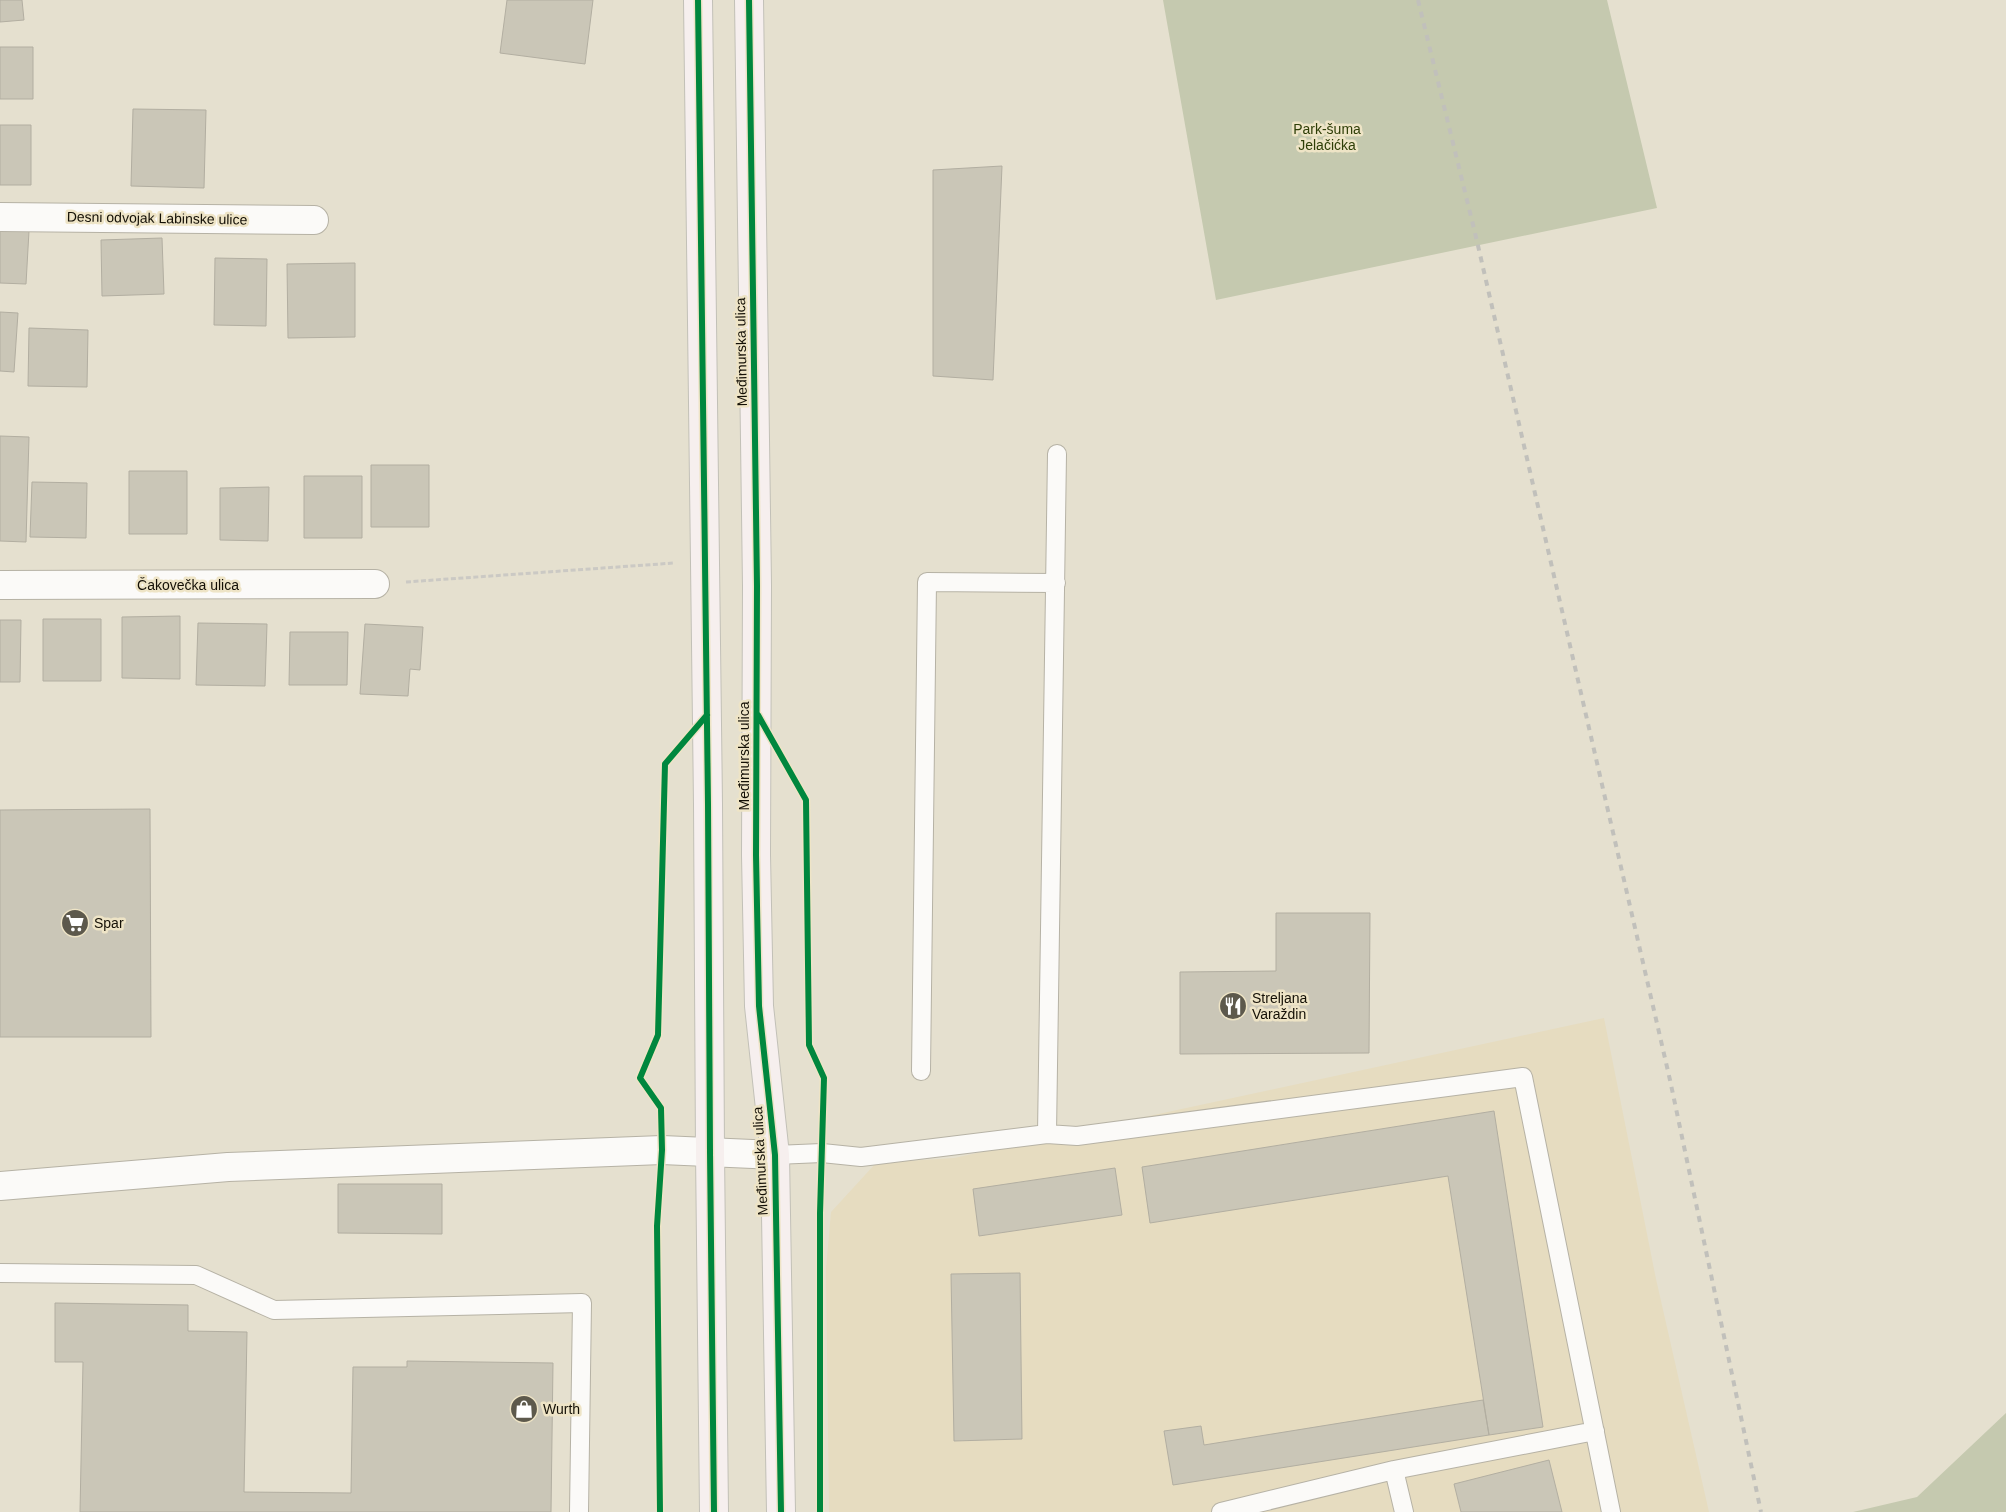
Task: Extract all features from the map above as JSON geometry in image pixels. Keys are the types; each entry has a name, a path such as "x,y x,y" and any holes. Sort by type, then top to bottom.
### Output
{"main road":[{"path":"698,0 714,1512"},
{"name":"Međimurska ulica","path":"749,0 757,586 756,854 758,1006 775,1156 781,1512"}],"street":[{"name":"Desni odvojak Labinske ulice","path":"0,217 314,220"},
{"name":"Čakovečka ulica","path":"0,585 375,584"},
{"path":"0,1186 228,1168 662,1150 775,1156"}],"lane":[{"path":"1047,1134 1057,454"},
{"path":"922,1071 927,582 1056,583"},
{"path":"775,1156 822,1153 861,1157 1047,1134 1077,1136 1523,1077 1611,1512"},
{"path":"0,1273 196,1275 274,1310 582,1303 579,1512"},
{"path":"1222,1512 1394,1470 1595,1431"},
{"path":"1394,1470 1404,1512"}],"path":[{"path":"375,584 704,561"}],"shaded area":[{"path":"1604,1018 1656,1279 1709,1512 829,1512 826,1269 831,1212 876,1163 954,1158"}],"green space":[{"name":"Park-šuma Jelačićka","path":"1163,0 1607,0 1657,208 1216,300"},
{"path":"2006,1413 2006,1512 1853,1512 1917,1497"}],"building":[{"path":"0,0 22,0 24,20 0,22"},
{"path":"507,0 593,0 585,64 500,53"},
{"path":"0,47 33,47 33,99 0,99"},
{"path":"133,109 206,110 204,188 131,186"},
{"path":"0,125 31,125 31,185 0,185"},
{"path":"1002,166 993,380 933,376 933,170"},
{"path":"0,230 29,231 26,284 0,283"},
{"path":"162,238 164,294 102,296 101,240"},
{"path":"215,258 267,259 266,326 214,325"},
{"path":"355,263 355,337 288,338 287,264"},
{"path":"0,312 18,313 14,372 0,371"},
{"path":"29,328 88,330 87,387 28,386"},
{"path":"0,436 29,437 26,542 0,541"},
{"path":"371,465 429,465 429,527 371,527"},
{"path":"129,471 187,471 187,534 129,534"},
{"path":"304,476 362,476 362,538 304,538"},
{"path":"32,482 87,483 86,538 30,537"},
{"path":"269,487 268,541 220,540 220,488"},
{"path":"180,616 180,679 122,678 122,617"},
{"path":"43,619 101,619 101,681 43,681"},
{"path":"0,620 21,620 20,682 0,682"},
{"path":"198,623 267,624 265,686 196,685"},
{"path":"365,624 423,627 420,670 410,669 408,696 360,694"},
{"path":"290,632 348,632 347,685 289,685"},
{"name":"Spar","path":"150,809 151,1037 0,1037 0,810"},
{"path":"1276,913 1370,913 1369,1053 1180,1054 1180,972 1276,971"},
{"path":"1494,1111 1543,1427 1489,1435 1448,1176 1150,1223 1142,1167"},
{"path":"1115,1168 1122,1215 979,1236 973,1189"},
{"path":"338,1184 442,1184 442,1234 338,1233"},
{"path":"1020,1273 1022,1439 954,1441 951,1274"},
{"path":"55,1303 188,1305 188,1331 247,1332 244,1492 351,1493 353,1367 407,1367 407,1361 553,1363 551,1512 80,1512 83,1362 55,1362"},
{"path":"1483,1400 1489,1435 1173,1485 1164,1431 1201,1426 1204,1445"},
{"path":"1549,1460 1562,1512 1461,1512 1454,1484"}],"railway":[{"path":"1418,0 1476,237 1670,1080 1761,1512"}],"cycle path":[{"path":"698,0 714,1512"},
{"path":"749,0 757,586 756,855 759,1006 775,1155 781,1512"},
{"path":"660,1512 657,1226 662,1150 661,1108 640,1078 658,1035 665,764 707,715"},
{"path":"758,715 806,800 809,1045 824,1078 820,1213 820,1512"}],"place":[{"name":"Spar","path":"75,923"},
{"name":"Streljana Varaždin","path":"1233,1006"},
{"name":"Wurth","path":"524,1409"}]}
